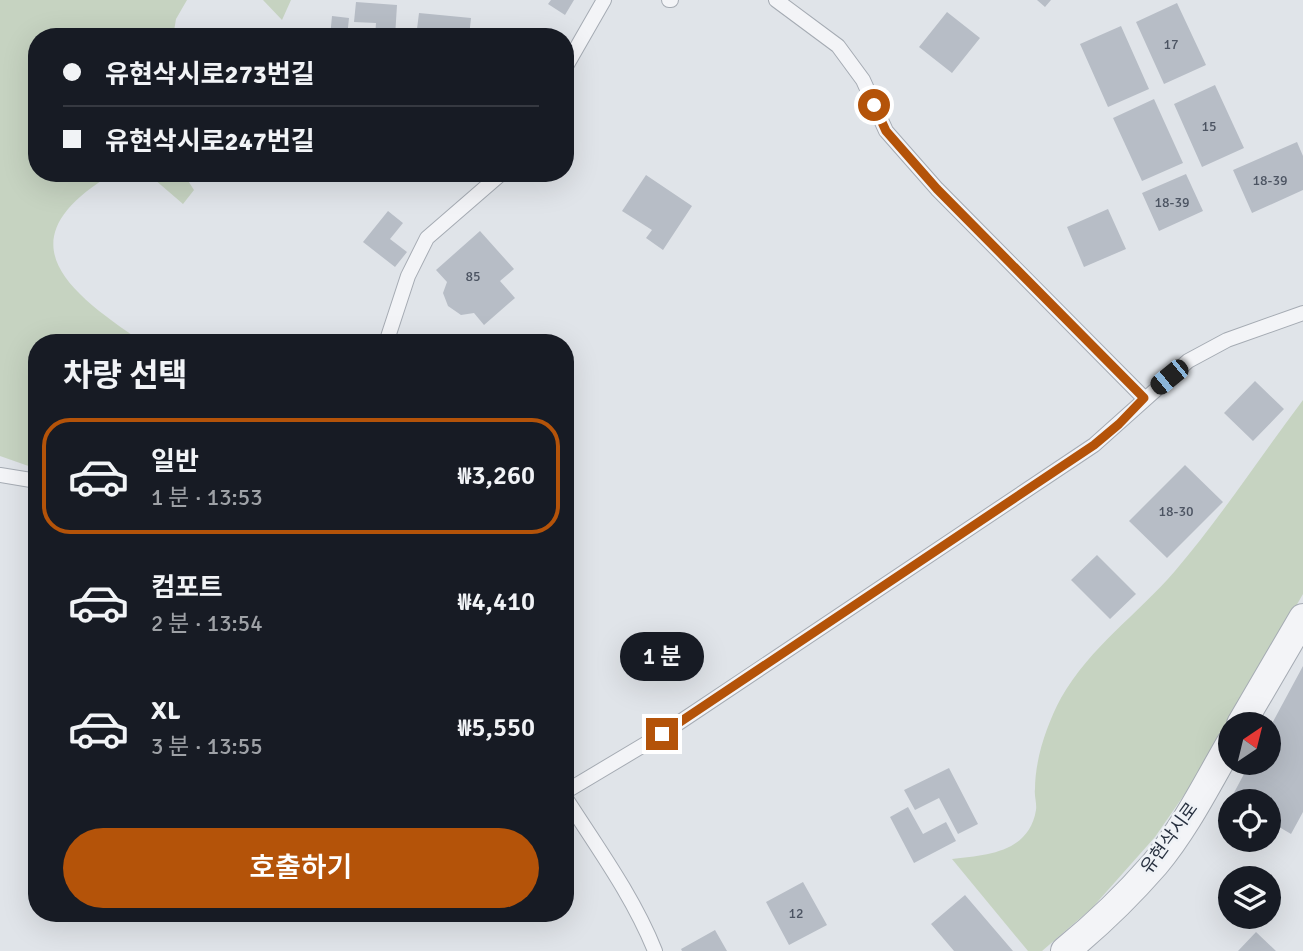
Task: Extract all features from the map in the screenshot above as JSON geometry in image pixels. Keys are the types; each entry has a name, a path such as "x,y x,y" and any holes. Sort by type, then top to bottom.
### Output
{"street":[{"path":"1248,712 1303,618"},
{"name":"유현삭시로","path":"1065,951 1087,933 1156,862 1218,764"}],"lane":[{"path":"574,52 604,0"},
{"path":"776,0 838,46 863,80 886,131 937,189 1144,398"},
{"path":"389,334 408,276 427,238 492,182"},
{"path":"574,789 662,734 1094,445 1188,361 1227,340 1303,313"},
{"path":"0,474 28,479"},
{"path":"574,809 634,906 655,951"}],"green space":[{"path":"0,0 187,0 176,19 174,28 28,28 28,182 101,182 79,197 60,221 53,243 58,264 71,284 91,304 131,334 28,334 28,466 0,456"},
{"path":"263,0 291,0 282,20"},
{"path":"157,182 189,182 194,190 183,204"},
{"path":"1303,400 1303,594 1235,712 1218,712 1218,741 1155,837 1092,908 1042,951 1028,951 952,859 992,853 1015,843 1025,835 1036,810 1037,766 1043,742 1061,698 1100,647 1175,571"}],"building":[{"path":"551,0 574,0 565,15 548,4"},
{"path":"1037,0 1051,0 1045,7"},
{"path":"356,2 397,5 396,28 376,28 376,23 354,22"},
{"path":"1177,3 1206,65 1164,84 1136,22"},
{"path":"947,12 980,38 952,73 919,47"},
{"path":"419,13 471,18 470,28 417,28"},
{"path":"332,16 349,18 348,28 331,28"},
{"path":"1121,26 1149,89 1108,107 1080,44"},
{"path":"1215,85 1244,148 1202,167 1174,104"},
{"path":"1154,99 1183,163 1142,181 1113,118"},
{"path":"1297,142 1303,156 1303,190 1252,213 1233,170"},
{"path":"1186,174 1203,211 1159,231 1142,193"},
{"path":"646,175 692,206 663,250 646,238 652,230 622,211"},
{"path":"1108,209 1126,249 1084,267 1067,227"},
{"path":"388,211 403,223 390,239 407,252 395,267 363,242"},
{"path":"480,231 514,269 500,281 515,298 484,325 474,313 461,315 448,306 443,293 447,282 436,270"},
{"path":"1255,381 1284,409 1253,441 1224,413"},
{"path":"1185,465 1223,502 1167,558 1129,521"},
{"path":"1097,555 1136,594 1110,619 1071,580"},
{"path":"1303,666 1303,812 1291,834 1281,828 1281,789 1236,789 1244,775 1281,775 1281,712 1278,712"},
{"path":"949,768 978,824 958,834 939,798 915,810 904,790"},
{"path":"908,807 923,834 946,822 956,841 914,863 890,817"},
{"path":"803,882 827,925 789,945 766,902"},
{"path":"965,895 1013,951 954,951 931,924"},
{"path":"715,930 727,951 682,951 681,949"},
{"path":"1256,932 1276,951 1238,951"}],"route":[{"path":"662,734 1094,445 1144,398 937,189 886,131 874,105"}]}
